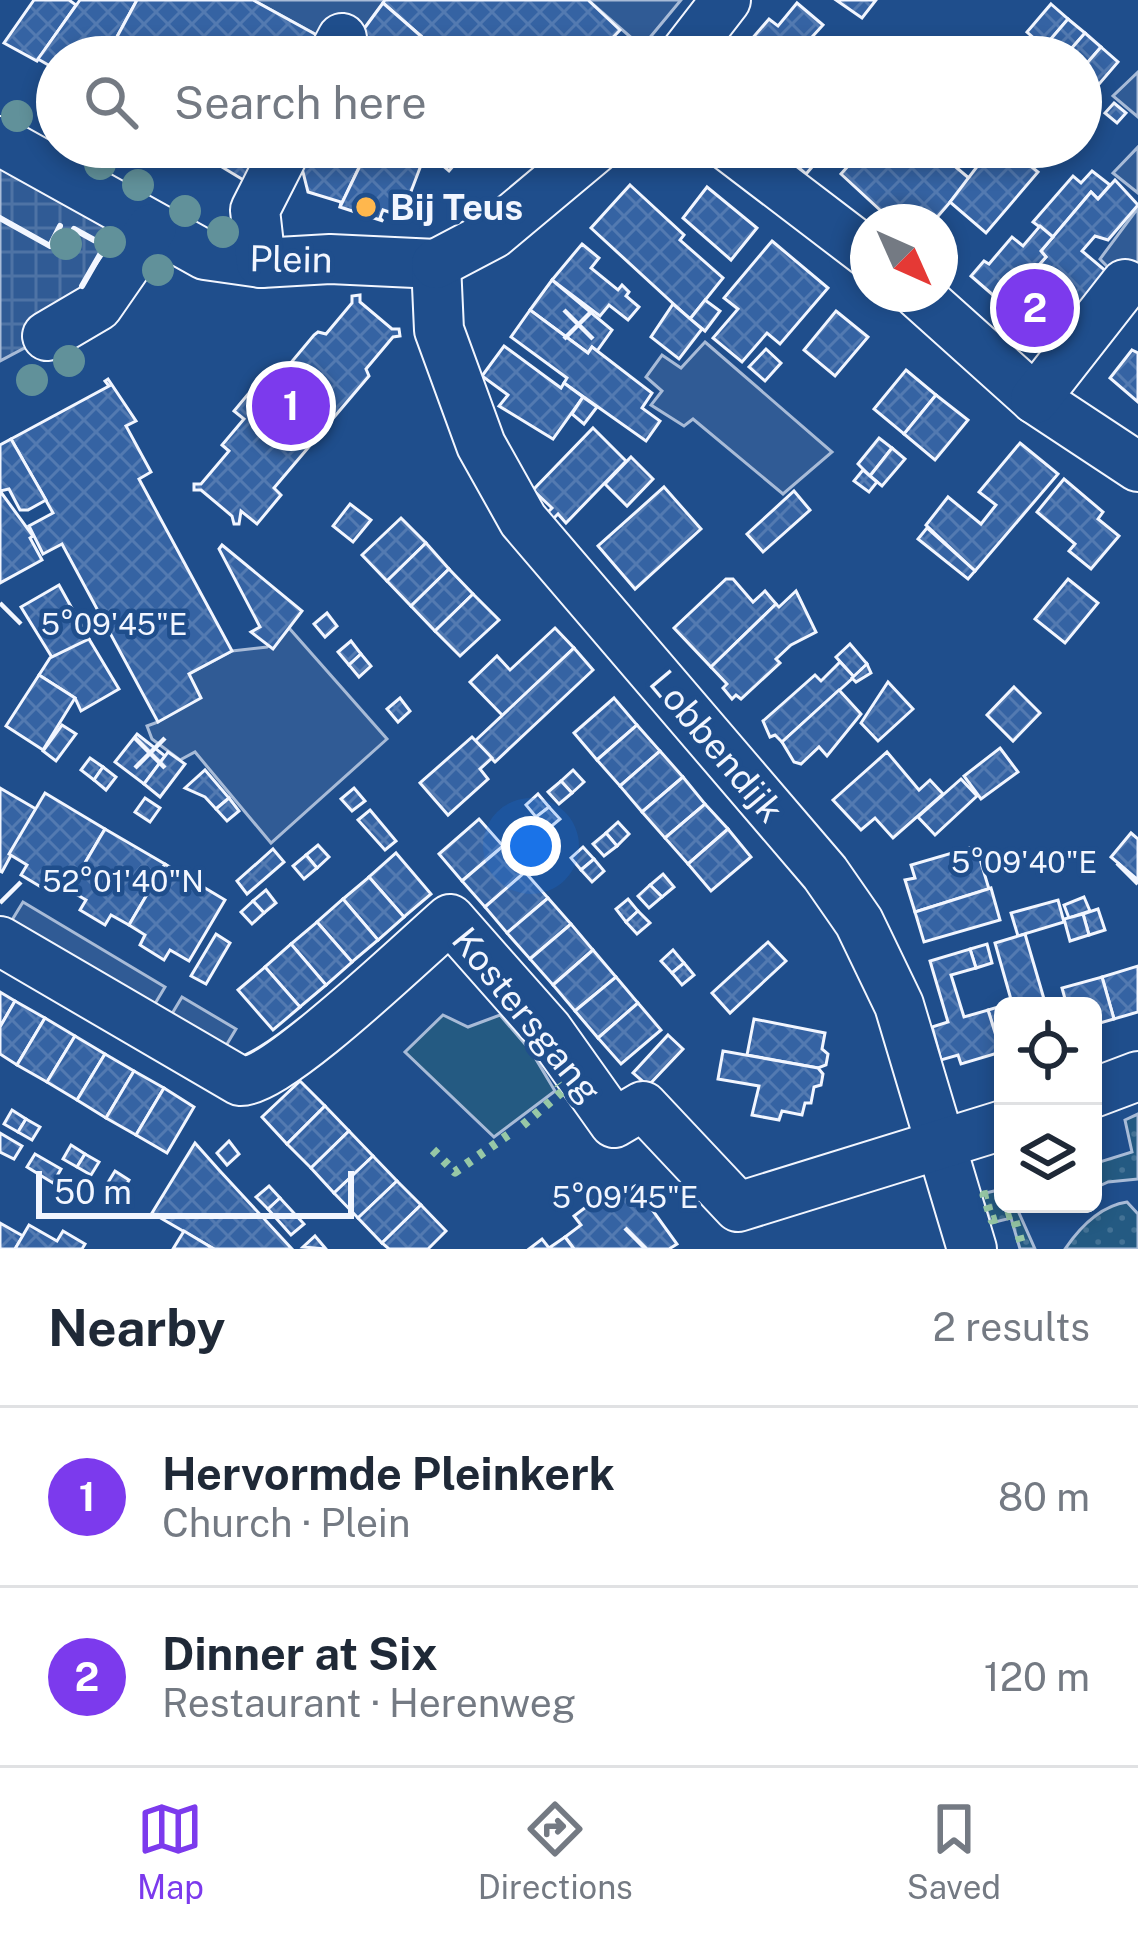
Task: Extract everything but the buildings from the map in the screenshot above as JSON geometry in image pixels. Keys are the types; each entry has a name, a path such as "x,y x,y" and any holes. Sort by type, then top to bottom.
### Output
{"street":[{"path":"698,36 726,0"},
{"name":"Plein","path":"0,141 36,162"},
{"name":"Plein","path":"47,168 205,255 261,262 330,259 436,264"},
{"path":"261,262 255,210 276,168"},
{"path":"436,264 493,234 572,168"},
{"path":"757,168 850,239"},
{"path":"47,336 98,306 152,228"},
{"name":"Lobbendijk","path":"436,264 439,330 482,445 523,520 825,873 859,922 899,1005 972,1249"},
{"path":"1035,399 1125,284"},
{"path":"938,312 1035,399 1138,467"},
{"name":"Kostersgang","path":"0,941 240,1081 254,1082 309,1042 450,919 548,1030 614,1123 644,1106 738,1208 942,1146"},
{"path":"1102,1090 1138,1076"},
{"path":"942,1146 994,1128"}],"shaded area":[{"path":"253,0 385,0 359,36 319,36"},
{"path":"588,0 681,0 651,36 629,36"},
{"path":"1138,72 1138,117 1113,96"},
{"path":"0,141 36,162 36,168 47,168 152,228 47,336 0,361"},
{"path":"1138,147 1138,193 1113,173"},
{"path":"1138,208 1138,278 1129,289 1100,259"},
{"path":"705,342 832,452 783,494 693,419 684,426 651,405 662,391 646,377 662,355 681,368"},
{"path":"289,628 387,739 271,843 195,752 180,760 152,739 147,726 158,722 189,674 232,651 267,647"},
{"path":"23,902 165,987 153,1007 12,920"},
{"path":"182,997 236,1029 224,1049 170,1017"},
{"path":"443,1015 468,1027 500,1015 531,1051 555,1091 494,1137 405,1052"},
{"path":"1138,1114 1138,1179 1102,1185 1102,1161 1132,1152 1125,1120"},
{"path":"994,1191 994,1213 1019,1213 1035,1249 1020,1249 1011,1218 991,1223 981,1194"},
{"path":"1127,1202 1138,1214 1138,1249 1065,1249 1077,1233 1108,1208"}],"hedge":[{"path":"523,1125 563,1091 558,1084"},
{"path":"433,1150 455,1172 508,1135"},
{"path":"994,1193 984,1195 992,1220 1013,1214 1023,1249"}],"wall":[{"path":"0,218 50,246 60,226"},
{"path":"74,229 94,240"},
{"path":"82,286 101,253"}],"place":[{"name":"Bij Teus","path":"366,207"},
{"name":"Dinner at Six","path":"1035,308"},
{"name":"Hervormde Pleinkerk","path":"291,406"}]}
